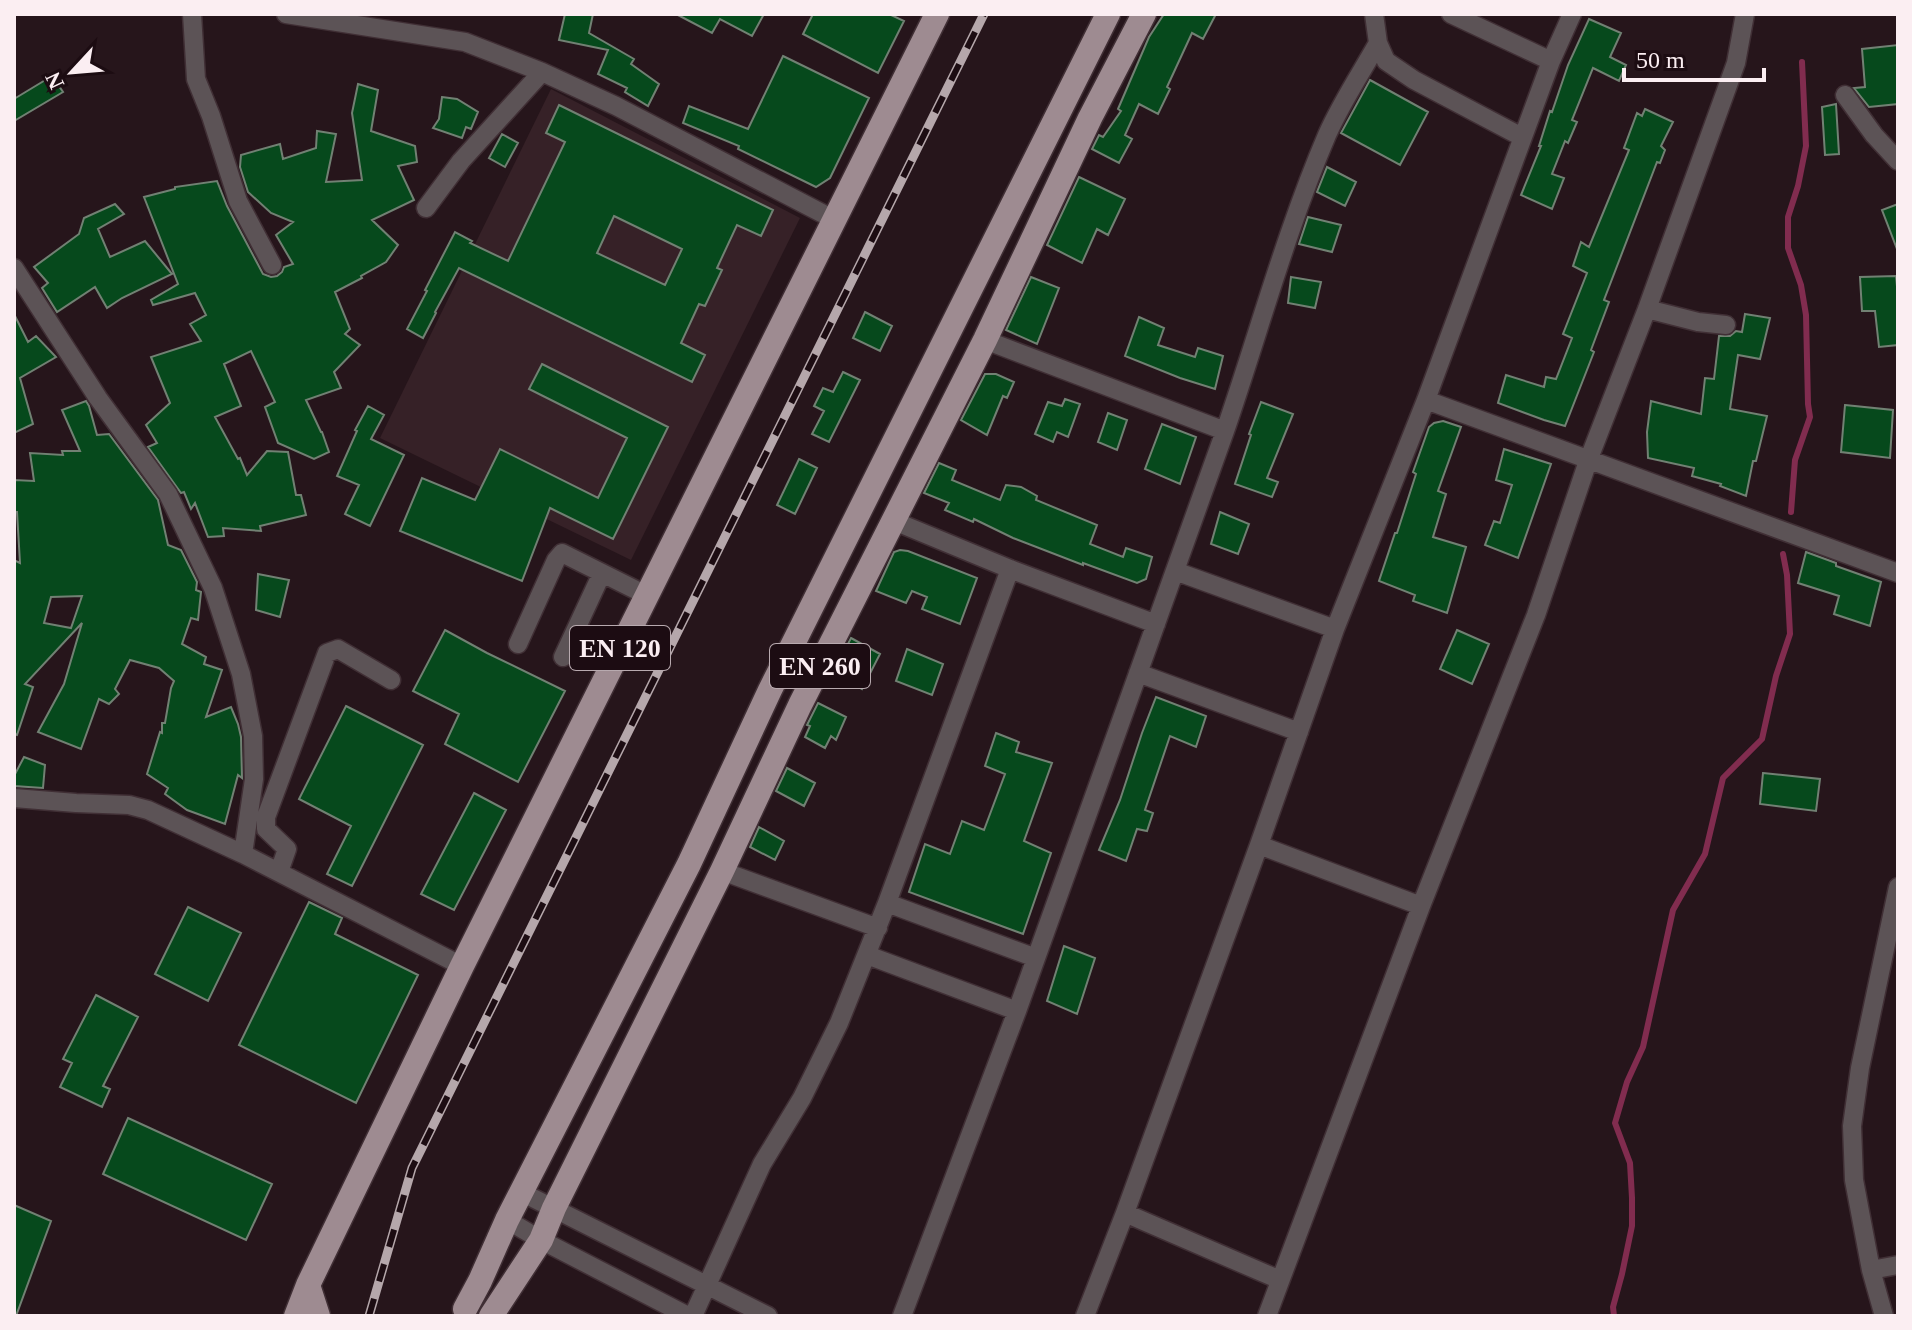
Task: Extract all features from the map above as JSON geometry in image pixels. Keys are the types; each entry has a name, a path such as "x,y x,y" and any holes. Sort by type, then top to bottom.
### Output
{"main road":[{"name":"EN 120","path":"296,1316 308,1285 462,966 937,14"},
{"name":"EN 260","path":"465,1314 507,1220 689,864 770,690 1108,14"},
{"name":"EN 260","path":"491,1316 541,1240 800,705 985,340 1090,118 1144,14"},
{"path":"1062,104 1090,118"},
{"path":"770,690 800,705"},
{"path":"607,1027 638,1042"},
{"path":"308,1285 318,1316"}],"street":[{"path":"192,14 196,79 238,201 272,265"},
{"path":"286,14 465,42 542,72 616,106 835,220"},
{"path":"1374,14 1378,43 1386,61 1414,80 1522,137"},
{"path":"1451,14 1551,61"},
{"path":"1085,1316 1259,845 1335,629 1426,400 1551,61 1572,14"},
{"path":"1267,1316 1421,906 1536,615 1588,461 1736,63 1745,14"},
{"path":"902,1316 1017,1011 1225,431 1296,211 1329,131 1378,43"},
{"path":"426,208 461,161 542,72"},
{"path":"1845,95 1874,135 1898,161"},
{"path":"14,268 98,398 168,494 213,588 241,674 253,736 254,779 243,854"},
{"path":"1647,309 1698,322 1726,325"},
{"path":"985,340 1225,431"},
{"path":"1426,400 1898,573"},
{"path":"894,521 1156,624"},
{"path":"518,644 562,553 646,595"},
{"path":"507,1220 690,1316 707,1286 762,1164 802,1098 827,1048 867,955 1010,569"},
{"path":"1175,571 1335,629"},
{"path":"563,657 602,573"},
{"path":"279,872 287,849 266,829 266,817 327,653 338,649 391,680"},
{"path":"1138,673 1299,732"},
{"path":"14,798 129,805 148,810 243,854 462,966"},
{"path":"1259,845 1421,906"},
{"path":"722,871 878,928"},
{"path":"1884,1316 1871,1270 1854,1180 1852,1126 1860,1068 1898,887"},
{"path":"887,903 1036,958"},
{"path":"867,955 1017,1011"},
{"path":"521,1192 768,1316"},
{"path":"1125,1213 1280,1280"},
{"path":"1871,1270 1898,1265"}],"shaded area":[{"path":"551,89 800,218 631,560 380,438"}],"building":[{"path":"565,14 593,14 589,33 634,59 631,64 659,84 648,106 625,92 627,88 598,74 608,50 559,40"},
{"path":"676,14 764,14 752,36 720,19 712,33"},
{"path":"813,14 889,14 904,21 878,73 803,34"},
{"path":"1164,14 1216,14 1203,39 1192,33 1158,114 1139,104 1125,135 1132,139 1119,163 1092,149 1099,135 1103,137 1121,111 1118,109 1149,37"},
{"path":"1589,19 1621,33 1610,57 1626,65 1619,81 1593,68 1572,120 1577,122 1568,143 1565,141 1552,174 1564,178 1552,209 1521,195 1541,146 1550,111"},
{"path":"1898,45 1898,104 1869,107 1854,88 1865,87 1862,49"},
{"path":"783,56 869,98 830,178 816,187 738,149 739,146 683,123 689,106 748,129"},
{"path":"52,76 63,92 14,121 14,99"},
{"path":"1370,80 1428,112 1400,165 1341,133"},
{"path":"358,84 378,90 371,131 415,146 417,162 398,166 414,200 372,220 398,245 386,262 335,292 350,329 345,334 360,345 334,372 341,388 306,400 329,452 314,459 278,443 265,407 275,402 251,351 224,364 241,406 215,417 247,475 267,451 288,452 296,495 301,495 306,515 260,526 261,531 223,528 224,536 208,537 195,503 191,509 184,492 181,493 148,447 157,443 146,425 170,403 151,357 201,341 190,324 206,315 195,293 153,305 151,300 178,284 144,197 175,187 217,181 263,274 277,276 284,267 293,264 276,235 293,222 271,213 248,192 240,167 241,155 280,144 283,159 316,148 317,131 336,134 326,182 362,180 352,113"},
{"path":"442,97 457,99 478,112 471,129 466,127 462,138 433,128 439,119"},
{"path":"1836,104 1839,154 1825,155 1822,107"},
{"path":"559,105 773,210 761,236 737,225 717,268 722,270 705,306 699,304 681,343 705,355 692,382 459,268 423,338 407,329 455,232 472,241 470,243 508,261 565,142 546,133","holes":["614,216 682,249 665,285 597,253"]},
{"path":"1645,109 1673,122 1661,146 1665,150 1660,163 1657,162 1604,300 1609,302 1591,350 1594,352 1565,426 1498,403 1506,375 1544,387 1546,377 1556,379 1572,338 1563,334 1587,273 1573,266 1581,242 1589,247 1629,150 1624,148 1637,113 1642,116"},
{"path":"502,134 518,143 505,167 489,158"},
{"path":"1327,167 1356,182 1345,206 1317,192"},
{"path":"1079,177 1125,199 1108,235 1097,229 1082,263 1047,245"},
{"path":"115,204 124,214 98,229 110,257 145,241 172,274 107,308 95,287 57,312 42,288 48,283 34,267 79,234 84,218"},
{"path":"1898,204 1898,249 1897,249 1882,210"},
{"path":"1308,217 1341,225 1332,252 1299,244"},
{"path":"1896,276 1898,345 1879,347 1875,311 1862,311 1860,277"},
{"path":"1031,277 1059,288 1037,344 1006,330"},
{"path":"1291,277 1321,282 1315,308 1288,303"},
{"path":"865,312 892,326 880,351 853,338"},
{"path":"14,314 28,342 36,336 56,357 20,378 33,424 14,433"},
{"path":"1745,314 1770,318 1760,359 1738,355 1730,409 1767,416 1746,496 1721,484 1692,476 1694,468 1648,458 1647,432 1651,401 1701,414 1705,378 1714,379 1719,336 1742,332"},
{"path":"1139,317 1164,328 1158,345 1195,357 1198,348 1223,356 1215,389 1125,356"},
{"path":"542,364 668,427 613,539 550,508 522,581 400,531 422,478 475,500 500,449 598,498 627,438 529,389"},
{"path":"843,372 860,380 829,442 812,434 824,411 814,406 823,388 833,392"},
{"path":"985,374 996,374 1014,382 1007,398 1003,396 987,435 961,420"},
{"path":"1065,399 1080,404 1068,437 1057,432 1053,442 1035,434 1048,402 1062,406"},
{"path":"86,401 97,435 109,434 158,500 168,545 181,550 197,582 196,590 201,592 198,620 191,618 182,644 206,657 204,664 222,670 206,717 231,707 241,737 242,778 238,775 225,824 187,810 165,794 168,788 147,774 162,733 162,723 165,723 174,681 159,668 130,660 115,689 119,694 109,704 99,699 81,749 38,732 64,684 82,623 25,684 33,687 17,735 14,734 14,560 20,563 14,480 34,481 30,453 63,455 62,451 80,451 62,410","holes":["82,596 71,628 44,623 51,597"]},
{"path":"1261,402 1293,414 1267,478 1278,482 1272,497 1235,484"},
{"path":"1845,405 1893,410 1890,458 1841,452"},
{"path":"368,406 384,415 371,439 404,455 370,526 345,514 359,485 337,476"},
{"path":"1108,413 1127,420 1117,450 1098,442"},
{"path":"1443,421 1461,427 1438,491 1446,494 1433,537 1466,547 1447,613 1413,601 1415,595 1379,581 1429,427"},
{"path":"1162,424 1196,437 1180,484 1145,469"},
{"path":"1504,449 1551,464 1518,558 1485,545 1494,521 1500,523 1512,485 1496,480"},
{"path":"799,459 817,468 795,514 777,505"},
{"path":"939,463 956,470 952,480 1000,500 1006,485 1021,487 1037,496 1036,500 1097,525 1090,544 1123,557 1126,548 1152,557 1146,579 1137,583 1083,565 945,510 949,503 924,493"},
{"path":"1220,512 1249,524 1238,554 1211,544"},
{"path":"900,550 977,578 960,624 922,609 927,597 912,591 906,603 876,591 894,552"},
{"path":"1806,552 1881,582 1870,626 1834,614 1839,596 1798,583"},
{"path":"258,574 289,580 280,617 256,610"},
{"path":"445,630 565,691 518,782 445,744 459,714 413,691"},
{"path":"1457,630 1489,644 1472,684 1440,669"},
{"path":"851,638 880,654 862,689 833,672"},
{"path":"907,649 943,664 932,695 896,681"},
{"path":"1156,697 1206,716 1196,747 1170,736 1145,810 1153,813 1147,831 1137,829 1126,861 1099,850"},
{"path":"818,703 846,717 836,740 831,736 825,748 805,737 810,726 807,725"},
{"path":"346,706 423,745 352,886 327,874 351,826 299,799"},
{"path":"996,733 1019,742 1016,752 1052,763 1024,841 1051,853 1023,934 909,892 925,844 950,854 962,821 984,830 1005,774 985,766"},
{"path":"24,757 45,765 43,788 14,786 14,776"},
{"path":"787,768 815,783 804,806 776,791"},
{"path":"1763,773 1820,779 1816,811 1760,804"},
{"path":"474,793 506,810 454,910 421,894"},
{"path":"759,827 784,841 775,860 750,847"},
{"path":"309,902 342,918 335,934 418,975 356,1103 239,1045"},
{"path":"188,907 241,933 208,1001 155,974"},
{"path":"1064,946 1095,958 1077,1014 1047,1001"},
{"path":"96,995 138,1017 103,1086 110,1089 102,1107 60,1087 72,1063 63,1059"},
{"path":"128,1118 272,1184 246,1240 103,1174"},
{"path":"14,1205 51,1221 16,1316 14,1316"}],"waterway":[{"path":"1791,512 1795,460 1810,417 1806,315 1801,285 1788,248 1788,217 1806,146 1802,62"},
{"path":"1614,1316 1613,1307 1632,1226 1630,1163 1615,1123 1627,1082 1643,1047 1673,910 1705,854 1723,778 1762,739 1776,676 1790,634 1783,554"}],"railway":[{"path":"369,1316 412,1168 984,14"}]}
